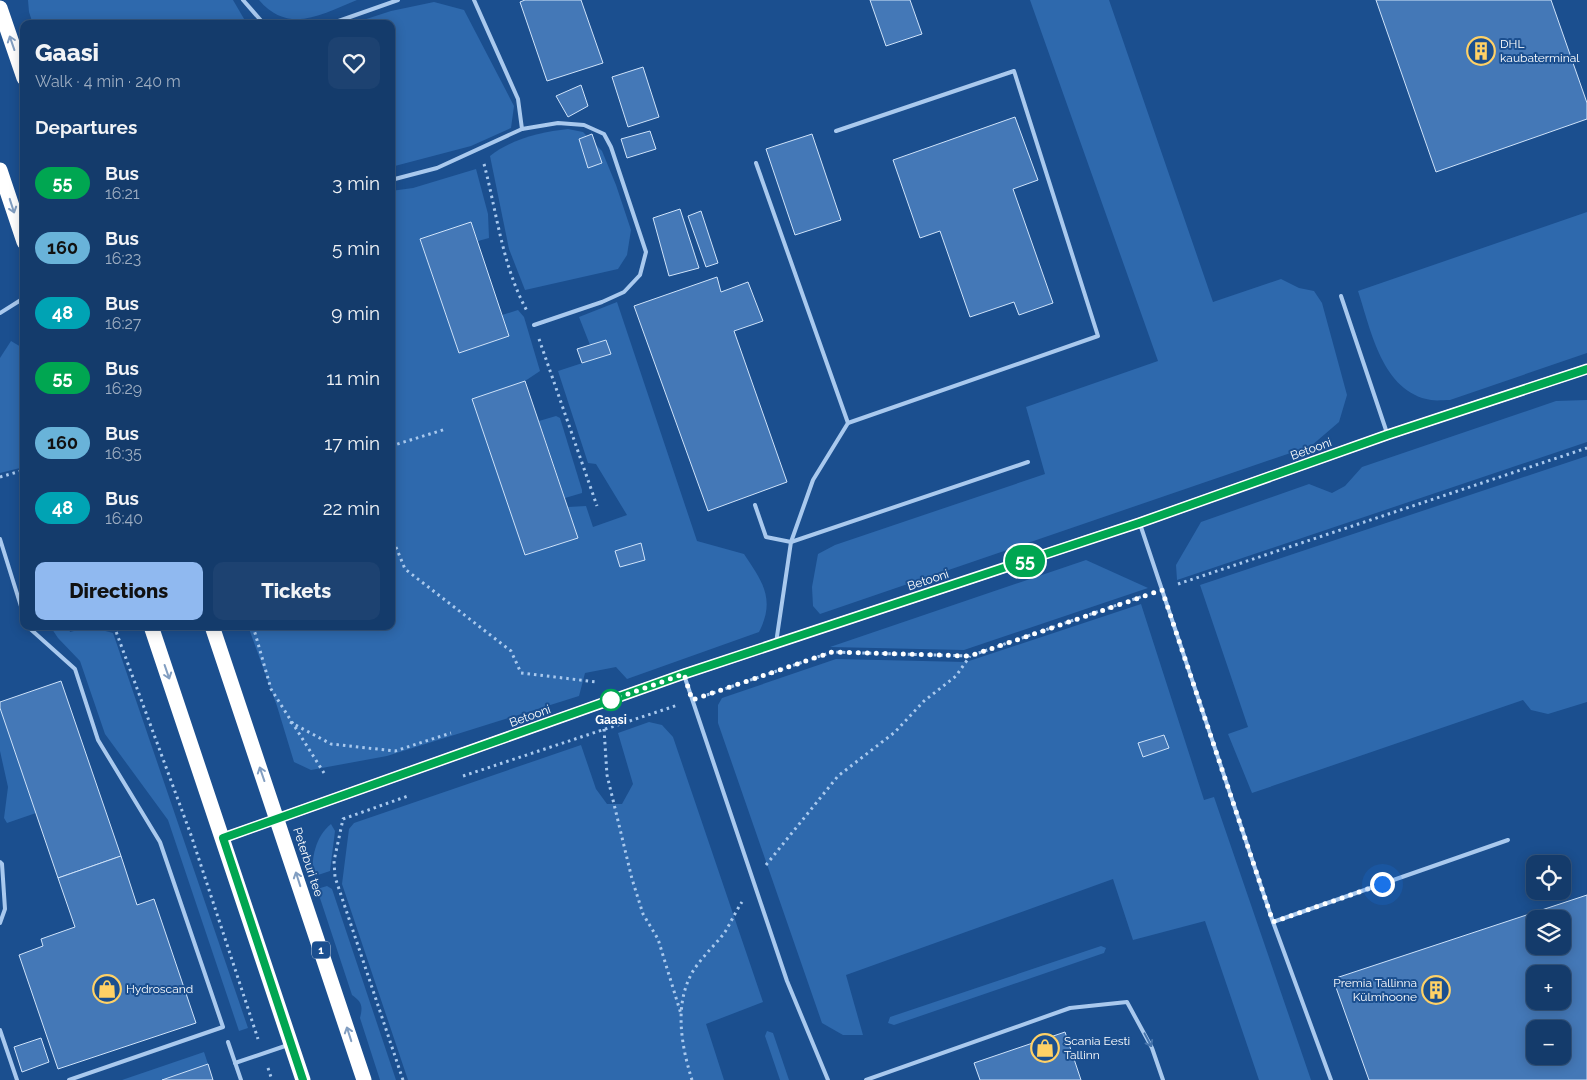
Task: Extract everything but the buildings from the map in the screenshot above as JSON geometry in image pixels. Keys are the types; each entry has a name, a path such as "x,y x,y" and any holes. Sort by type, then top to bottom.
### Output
{"highway":[{"path":"0,8 20,66"},
{"path":"0,170 20,230"},
{"path":"152,630 303,1080"},
{"name":"Peterburi tee","path":"213,630 364,1080"}],"street":[{"name":"Betooni","path":"223,838 684,674 1139,523 1387,435 1587,369"}],"lane":[{"path":"243,0 260,20"},
{"path":"341,20 398,0"},
{"path":"474,0 518,100 522,129"},
{"path":"776,643 792,542 813,480 848,423 1098,336 1014,71 836,131"},
{"path":"395,179 437,168 522,129 558,123 584,125 604,134 611,147 646,252 640,275 624,292 534,325"},
{"path":"756,163 848,423"},
{"path":"1341,296 1387,435"},
{"path":"0,314 20,301"},
{"path":"755,505 766,537 792,542 1028,462"},
{"path":"1139,523 1273,922 1331,1080"},
{"path":"0,539 20,603"},
{"path":"31,630 75,669 98,740 160,842 223,1027 69,1080"},
{"path":"684,674 787,981 828,1080"},
{"path":"1273,922 1508,840"},
{"path":"0,862 2,864 5,909 0,923"},
{"path":"866,1080 1070,1008 1127,1002 1152,1048 1163,1080"},
{"path":"0,1030 17,1080"},
{"path":"228,1042 241,1080"},
{"path":"235,1063 291,1044"}],"path":[{"path":"395,445 446,429"},
{"path":"460,777 832,652 970,656 1587,448"},
{"path":"0,477 20,471"},
{"path":"395,544 406,569 511,650 521,673 605,683"},
{"path":"115,630 191,835 272,1080"},
{"path":"254,630 271,689 290,722 324,772"},
{"path":"681,1014 686,990 695,969 725,931 774,853 838,776 894,732 924,701 956,676 970,656"},
{"path":"589,685 598,682"},
{"path":"290,722 332,744 395,751 456,732"},
{"path":"604,729 607,775 632,879 642,914 658,939 681,1014 685,1057 692,1080"},
{"path":"403,1080 335,877 334,861 343,819 415,794"}],"shaded area":[{"path":"28,0 233,0 245,20 32,20"},
{"path":"259,0 357,0 319,15 294,19 282,17 270,11"},
{"path":"1030,0 1109,0 1213,302 1281,279 1299,288 1314,291 1322,303 1347,395 1339,422 1311,446 820,614 813,606 812,587 818,554 835,545 1045,474 1026,407 1158,361"},
{"path":"434,2 464,10 514,106 511,128 471,146 395,166 395,20 363,20 391,11"},
{"path":"568,129 583,132 602,151 631,230 627,255 618,269 525,290 509,249 490,156 507,145 527,137"},
{"path":"476,169 488,214 489,238 478,241 471,223 420,240 459,353 509,336 502,315 518,310 524,317 540,371 525,381 472,399 525,555 577,538 568,507 586,506 593,527 627,515 596,464 588,463 558,371 610,354 606,340 590,345 579,317 617,302 697,541 744,554 765,591 766,610 759,632 627,679 616,667 585,673 579,696 387,756 311,770 294,762 277,706 249,630 395,630 395,190 413,188"},
{"path":"1587,212 1587,353 1450,400 1431,400 1414,395 1401,385 1381,357 1358,291"},
{"path":"11,341 20,346 20,468 0,473 0,358"},
{"path":"1587,400 1587,442 1177,580 1176,565 1201,522 1309,484 1332,493 1345,486 1362,467 1556,401"},
{"path":"556,416 560,418 582,490 582,493 565,498 539,421"},
{"path":"1587,456 1587,702 1548,714 1531,710 1523,700 1252,793 1228,734 1248,727 1200,585"},
{"path":"1086,560 1148,588 964,650 830,647"},
{"path":"1141,604 1204,800 1214,797 1311,1080 1259,1080 1205,921 1133,940 1113,879 846,975 863,1035 843,1035 822,1023 718,723 718,705 722,698 836,659 966,662"},
{"path":"53,630 69,630 70,632 102,630 113,633 248,1028 239,1031 168,820 105,734 80,661"},
{"path":"0,708 36,813 7,823 4,818 8,787 0,751"},
{"path":"649,722 662,725 673,737 763,1002 706,1024 724,1080 408,1080 342,884 349,829 354,823 581,745 596,789 607,804 622,804 633,784 618,733"},
{"path":"331,824 335,831 330,871 312,877 318,841"},
{"path":"327,886 332,889 396,1080 380,1080 360,1018 361,1005 352,995 317,889"},
{"path":"1101,946 1106,948 1104,953 894,1025 888,1023 890,1017"},
{"path":"767,1031 773,1033 789,1080 780,1080 765,1036"},
{"path":"204,1052 208,1064 162,1080 122,1080"}],"bus line":[{"name":"55","path":"303,1080 223,838 684,674 1139,523 1387,435 1587,369"}],"place":[{"name":"DHL kaubaterminal","path":"1481,51"},
{"name":"Gaasi","path":"611,700"},
{"name":"Hydroscand","path":"107,989"},
{"name":"Premia Tallinna Külmhoone","path":"1436,990"},
{"name":"Scania Eesti Tallinn","path":"1045,1048"}],"route":[{"path":"611,700 684,674 692,700 832,652 970,656 1162,590 1273,922 1382,884"}]}
